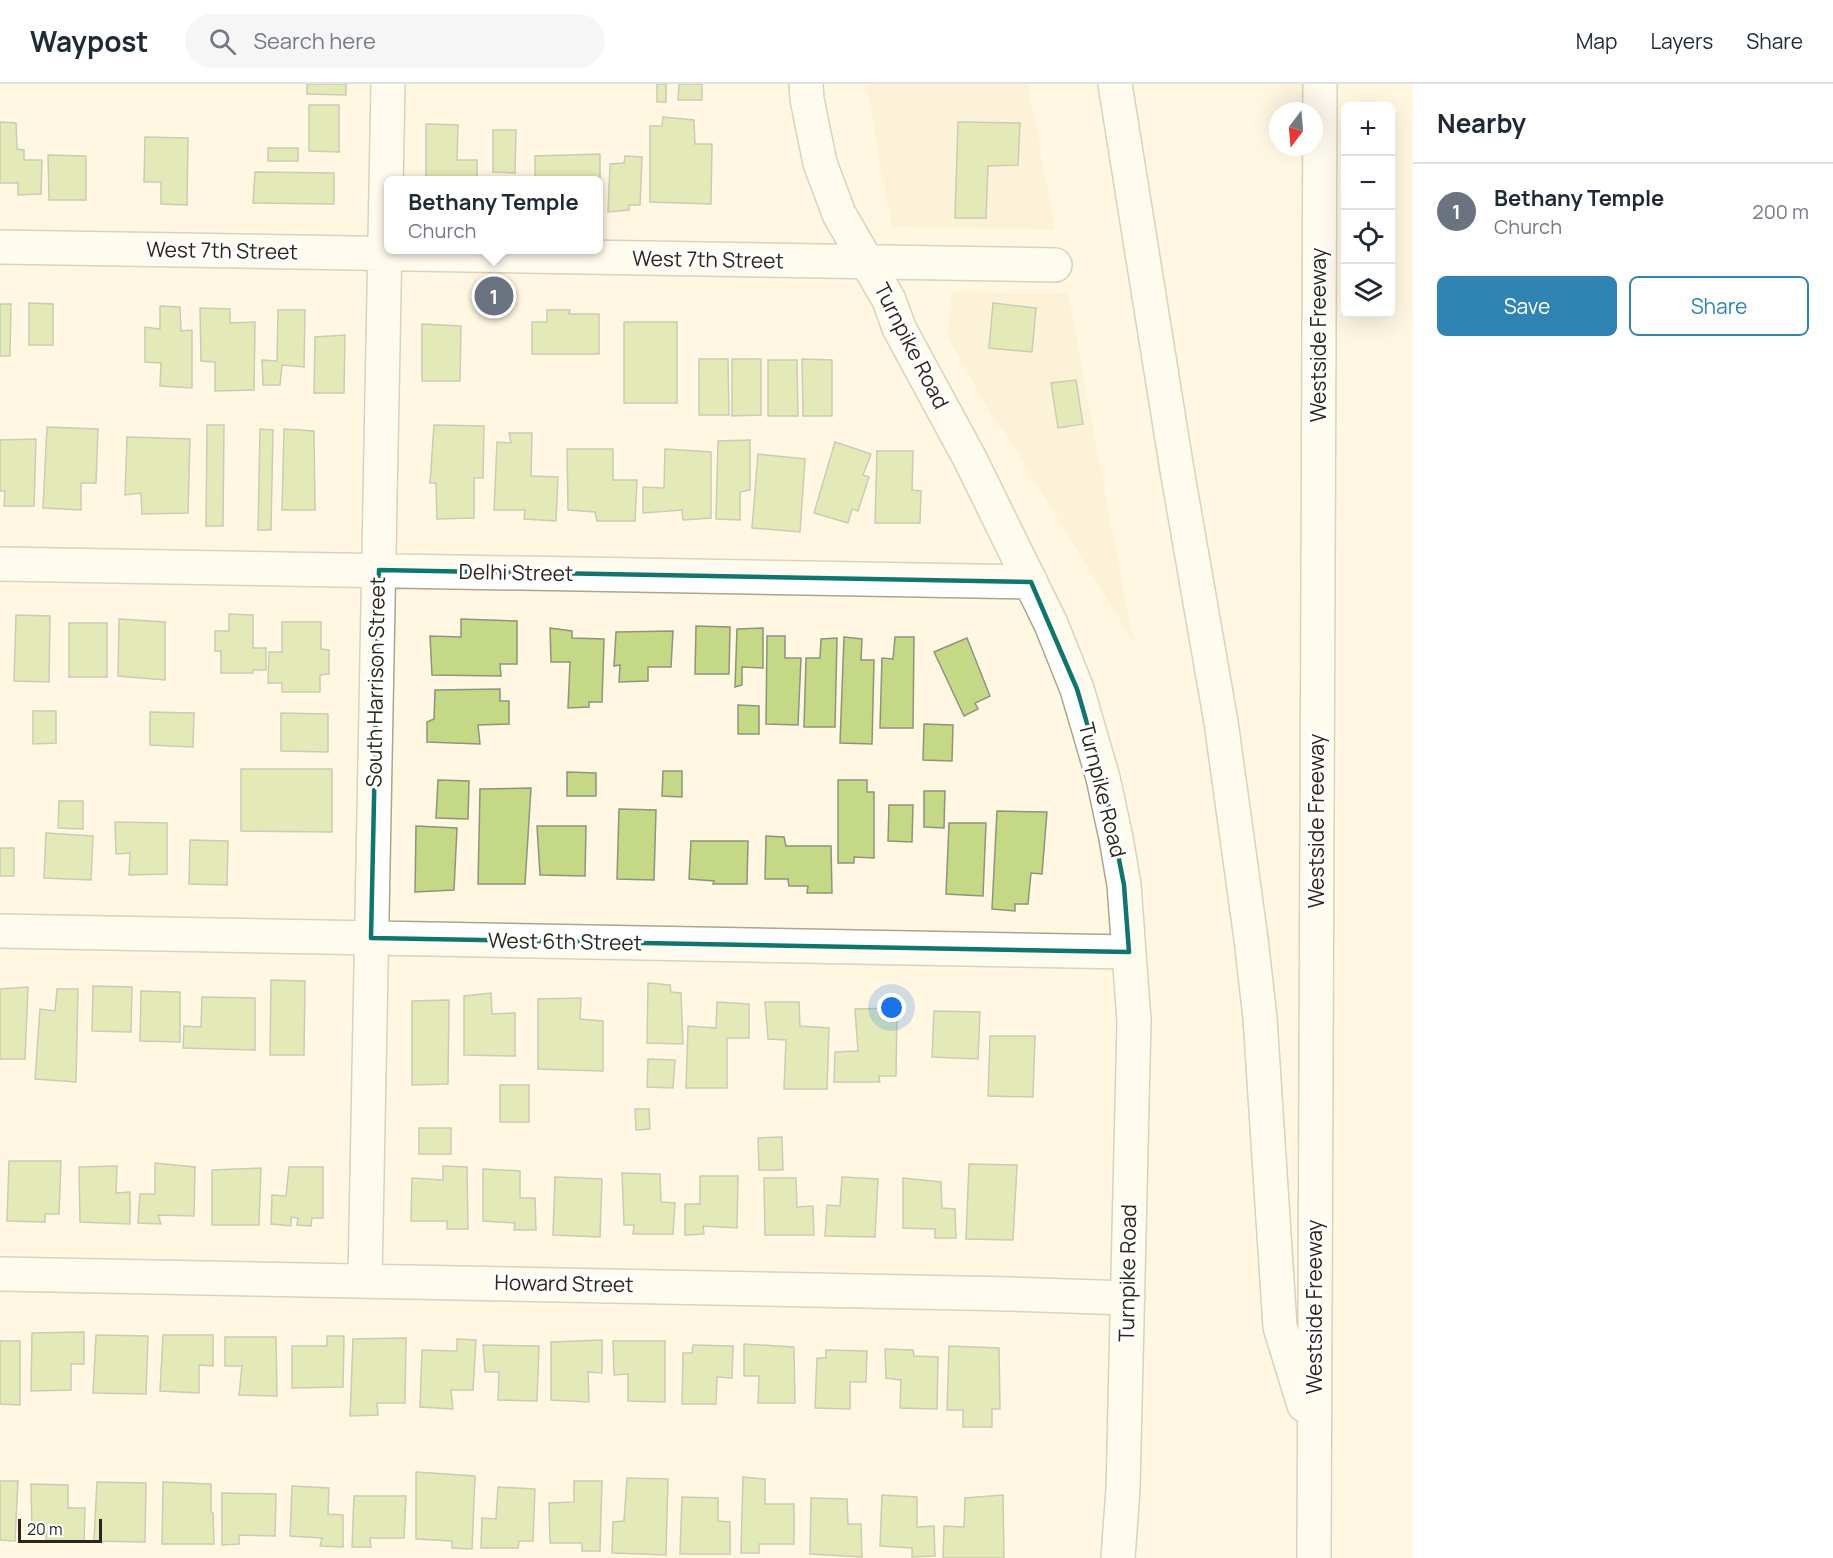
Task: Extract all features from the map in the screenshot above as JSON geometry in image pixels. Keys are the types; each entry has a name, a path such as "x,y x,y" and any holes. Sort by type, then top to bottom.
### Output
{"main road":[{"name":"South Harrison Street","path":"386,176 388,84"},
{"name":"Turnpike Road","path":"806,84 820,163 839,214 889,300 899,328 970,459 1051,624 1077,689 1103,778 1116,838 1124,885 1134,1021 1123,1489 1118,1558"},
{"path":"1115,84 1176,471 1221,722 1251,939 1260,1018 1280,1327 1314,1438"},
{"name":"Westside Freeway","path":"1314,1558 1320,84"},
{"name":"West 7th Street","path":"0,247 1055,265"},
{"name":"South Harrison Street","path":"365,1280 384,254"},
{"name":"Delhi Street","path":"0,564 1031,582"},
{"name":"West 6th Street","path":"0,931 1129,952"},
{"name":"Howard Street","path":"0,1274 1128,1298"}],"highlighted area":[{"path":"379,570 1031,582 1077,689 1103,778 1124,885 1129,952 371,938"}],"shaded area":[{"path":"866,84 1028,84 1055,229 892,228"},
{"path":"952,292 1068,293 1133,641 1004,431 993,418 948,337"}],"building":[{"path":"307,84 346,84 346,95 307,94"},
{"path":"657,84 666,84 666,102 657,102"},
{"path":"679,84 702,84 702,100 678,100"},
{"path":"309,105 339,105 339,152 309,151"},
{"path":"663,117 694,120 695,144 712,144 711,204 650,202 650,126 662,126"},
{"path":"0,122 16,123 17,149 24,150 24,160 42,160 41,194 18,195 18,183 0,183"},
{"path":"958,122 1020,123 1018,165 988,166 986,218 955,218"},
{"path":"426,124 458,125 457,160 477,160 477,176 426,176"},
{"path":"493,130 516,130 515,173 493,172"},
{"path":"145,137 188,138 187,205 161,204 161,182 144,182"},
{"path":"268,148 298,148 298,161 268,161"},
{"path":"600,154 600,176 535,176 535,156"},
{"path":"48,155 86,156 86,200 49,200"},
{"path":"625,156 642,157 640,205 629,205 629,210 608,212 610,164 624,163"},
{"path":"255,172 334,173 334,204 253,203"},
{"path":"29,303 53,304 53,345 29,345"},
{"path":"993,303 1036,308 1032,352 989,348"},
{"path":"0,304 11,304 10,356 0,356"},
{"path":"160,306 180,307 181,331 192,330 192,388 160,386 161,363 145,362 145,327 160,329"},
{"path":"200,308 230,309 230,323 255,322 254,390 215,391 215,362 201,361"},
{"path":"278,310 305,310 304,367 282,365 280,385 263,385 262,360 277,361"},
{"path":"547,310 570,310 569,314 599,314 599,354 532,354 532,322 547,322"},
{"path":"624,322 677,322 677,403 624,403"},
{"path":"422,324 461,326 460,381 422,381"},
{"path":"345,335 344,393 314,393 315,337"},
{"path":"699,359 728,359 729,415 699,415"},
{"path":"732,359 761,359 761,415 732,416"},
{"path":"802,359 832,360 832,416 803,416"},
{"path":"768,360 797,360 798,416 768,416"},
{"path":"1076,380 1083,424 1058,428 1051,383"},
{"path":"207,425 224,425 223,526 206,526"},
{"path":"434,425 484,426 483,478 474,478 474,518 437,519 436,483 430,483"},
{"path":"47,427 98,429 96,483 81,483 81,510 43,508"},
{"path":"260,429 273,430 271,530 258,530"},
{"path":"284,429 314,431 315,510 282,510"},
{"path":"509,433 532,433 531,476 558,477 556,521 524,519 525,510 494,510 497,442 511,443"},
{"path":"127,437 190,439 188,513 142,514 141,493 125,495"},
{"path":"36,439 34,506 4,506 5,491 0,491 0,440"},
{"path":"750,440 750,490 740,492 740,520 716,519 718,441"},
{"path":"835,442 871,454 863,475 869,477 858,511 852,509 848,523 814,513"},
{"path":"567,449 613,449 613,480 637,480 635,521 597,521 595,512 568,510"},
{"path":"665,449 711,452 711,518 683,520 682,510 643,513 643,487 664,488"},
{"path":"877,451 913,451 912,490 921,491 920,523 875,523"},
{"path":"758,454 805,459 800,532 752,528"},
{"path":"229,614 253,615 253,648 266,648 266,670 253,670 253,673 221,673 221,651 215,651 215,631 229,631"},
{"path":"16,615 50,616 49,682 14,681"},
{"path":"119,619 165,622 165,680 118,676"},
{"path":"461,619 517,621 517,664 500,664 501,676 432,675 430,636 461,637"},
{"path":"282,622 321,622 321,649 329,650 329,674 320,675 320,692 282,692 282,683 268,683 269,652 282,652"},
{"path":"69,623 107,623 107,677 69,677"},
{"path":"696,626 730,627 729,674 695,674"},
{"path":"550,628 572,631 572,638 604,639 602,702 589,702 589,707 568,708 570,662 551,662"},
{"path":"763,628 763,668 742,667 742,685 735,687 737,629"},
{"path":"673,631 671,667 648,667 648,681 619,682 620,665 614,666 616,632"},
{"path":"767,636 785,636 785,658 801,658 798,725 766,724"},
{"path":"844,637 862,639 861,660 874,660 872,744 840,743"},
{"path":"895,637 914,637 913,728 880,728 882,658 893,659"},
{"path":"837,638 835,727 804,727 806,658 820,658 821,639"},
{"path":"967,638 990,696 975,703 978,709 964,716 934,652"},
{"path":"500,689 500,701 509,701 509,724 478,725 480,744 427,742 427,722 434,719 435,690"},
{"path":"738,705 759,706 759,734 738,734"},
{"path":"33,711 56,711 56,743 33,744"},
{"path":"150,712 194,713 193,747 150,745"},
{"path":"281,713 328,714 328,752 281,751"},
{"path":"924,724 953,725 952,761 923,760"},
{"path":"241,769 332,769 332,832 241,831"},
{"path":"663,771 682,771 682,797 662,796"},
{"path":"567,772 596,773 596,796 567,796"},
{"path":"438,780 469,781 468,819 436,818"},
{"path":"838,780 867,780 867,792 874,792 874,858 854,857 854,863 838,863"},
{"path":"531,788 525,884 478,884 480,789"},
{"path":"924,791 945,791 944,828 924,827"},
{"path":"59,801 83,801 83,829 58,828"},
{"path":"889,805 913,805 912,842 888,841"},
{"path":"619,809 656,810 654,880 617,879"},
{"path":"997,811 1047,812 1042,874 1031,873 1028,904 1015,904 1015,911 992,909"},
{"path":"115,822 167,823 167,874 129,875 130,853 116,854"},
{"path":"949,823 986,823 983,896 946,894"},
{"path":"416,826 457,828 454,890 415,892"},
{"path":"537,826 586,826 585,876 540,875"},
{"path":"46,833 93,836 91,880 44,878"},
{"path":"766,836 784,837 786,846 831,846 832,893 807,893 808,886 789,886 788,879 765,879"},
{"path":"190,840 228,841 227,885 189,884"},
{"path":"691,841 748,841 747,884 713,884 714,881 689,879"},
{"path":"0,848 14,848 14,876 0,876"},
{"path":"271,980 305,981 304,1055 270,1055"},
{"path":"648,983 670,985 671,992 681,993 683,1044 647,1043"},
{"path":"93,986 132,987 131,1032 92,1031"},
{"path":"28,987 25,1059 0,1059 0,989"},
{"path":"57,989 78,989 76,1082 35,1079 40,1009 55,1011"},
{"path":"141,991 180,992 180,1042 140,1041"},
{"path":"491,993 492,1014 515,1013 515,1056 464,1055 464,996"},
{"path":"202,997 255,998 255,1050 183,1048 184,1026 201,1027"},
{"path":"581,998 580,1019 603,1021 603,1071 538,1069 538,999"},
{"path":"449,1000 448,1084 412,1085 412,1001"},
{"path":"717,1002 749,1004 749,1038 727,1038 727,1088 686,1088 688,1026 716,1028"},
{"path":"765,1002 799,1002 800,1026 829,1028 827,1089 784,1089 786,1040 768,1039"},
{"path":"897,1008 896,1076 879,1076 880,1082 834,1082 835,1052 858,1051 855,1009"},
{"path":"934,1011 980,1012 978,1059 932,1057"},
{"path":"990,1036 1035,1036 1033,1097 988,1096"},
{"path":"648,1059 675,1060 673,1088 647,1087"},
{"path":"500,1085 529,1085 529,1122 500,1122"},
{"path":"635,1109 649,1109 650,1129 636,1130"},
{"path":"419,1128 451,1128 451,1154 419,1154"},
{"path":"782,1137 783,1170 759,1170 758,1138"},
{"path":"9,1161 61,1161 59,1214 45,1214 45,1222 7,1221"},
{"path":"155,1163 195,1167 194,1216 158,1215 161,1224 138,1223 140,1194 155,1194"},
{"path":"969,1164 1017,1165 1013,1240 966,1239"},
{"path":"117,1166 116,1193 130,1192 130,1224 80,1222 79,1167"},
{"path":"443,1166 467,1167 468,1229 447,1229 447,1221 411,1221 412,1178 443,1180"},
{"path":"289,1167 323,1167 323,1218 312,1218 311,1226 297,1225 298,1218 291,1217 291,1226 271,1224 272,1195 286,1196"},
{"path":"261,1168 259,1225 212,1225 212,1170"},
{"path":"483,1169 520,1171 520,1198 535,1198 536,1230 514,1230 515,1223 483,1221"},
{"path":"622,1173 660,1174 661,1202 675,1203 673,1234 633,1234 634,1225 624,1225"},
{"path":"700,1176 738,1176 737,1228 703,1226 704,1234 685,1235 685,1204 700,1204"},
{"path":"555,1177 602,1179 600,1237 553,1235"},
{"path":"842,1177 878,1179 875,1237 825,1236 827,1205 840,1206"},
{"path":"764,1178 796,1178 797,1207 813,1206 814,1235 765,1235"},
{"path":"903,1178 941,1182 942,1208 955,1209 956,1238 935,1238 935,1229 903,1228"},
{"path":"84,1332 84,1364 71,1364 71,1390 31,1391 32,1333"},
{"path":"96,1335 148,1336 146,1394 93,1393"},
{"path":"163,1335 213,1335 213,1366 199,1365 199,1393 160,1391"},
{"path":"327,1336 344,1336 343,1387 292,1388 292,1346 327,1346"},
{"path":"225,1337 276,1337 277,1396 239,1395 242,1366 225,1366"},
{"path":"406,1338 405,1403 377,1403 378,1415 350,1416 353,1339"},
{"path":"457,1339 476,1340 473,1390 451,1390 453,1409 420,1407 422,1350 457,1351"},
{"path":"602,1340 602,1373 588,1372 589,1402 551,1400 551,1342"},
{"path":"0,1341 20,1341 20,1405 0,1404"},
{"path":"613,1341 665,1341 665,1402 628,1401 628,1374 614,1375"},
{"path":"744,1344 794,1347 795,1403 758,1403 759,1376 744,1376"},
{"path":"483,1345 539,1346 537,1401 498,1400 499,1372 485,1372"},
{"path":"693,1345 733,1346 732,1378 717,1377 716,1404 682,1404 683,1353 692,1353"},
{"path":"949,1346 999,1348 1000,1409 992,1409 992,1427 963,1427 963,1410 947,1410"},
{"path":"885,1349 913,1350 914,1356 938,1357 937,1409 900,1408 901,1380 886,1378"},
{"path":"826,1350 867,1351 866,1382 850,1382 850,1409 815,1408 817,1358 826,1358"},
{"path":"416,1472 475,1476 472,1549 452,1548 452,1541 416,1539"},
{"path":"743,1477 765,1479 765,1504 794,1504 794,1544 759,1544 759,1553 741,1553"},
{"path":"627,1478 668,1479 666,1555 612,1553 613,1522 624,1521"},
{"path":"0,1481 18,1481 15,1541 0,1540"},
{"path":"574,1481 602,1481 600,1551 582,1551 582,1543 550,1543 549,1503 574,1502"},
{"path":"97,1482 146,1483 145,1542 94,1541"},
{"path":"163,1482 211,1484 214,1544 162,1544"},
{"path":"31,1484 68,1485 68,1508 85,1508 84,1541 46,1540 46,1533 32,1532"},
{"path":"292,1486 329,1488 328,1514 343,1515 343,1547 320,1546 322,1538 290,1536"},
{"path":"498,1487 535,1489 533,1541 519,1541 518,1548 481,1548 482,1518 496,1519"},
{"path":"222,1493 276,1494 275,1536 239,1535 239,1544 222,1545"},
{"path":"882,1495 917,1497 917,1527 934,1526 935,1556 912,1557 912,1548 880,1546"},
{"path":"1003,1495 1004,1558 943,1558 944,1526 964,1527 965,1498"},
{"path":"354,1496 406,1496 404,1538 370,1538 371,1547 352,1547"},
{"path":"682,1497 718,1498 718,1521 730,1522 730,1554 680,1554"},
{"path":"811,1498 847,1499 848,1524 861,1524 862,1557 810,1554"}],"place":[{"name":"Bethany Temple","path":"494,296"}]}
